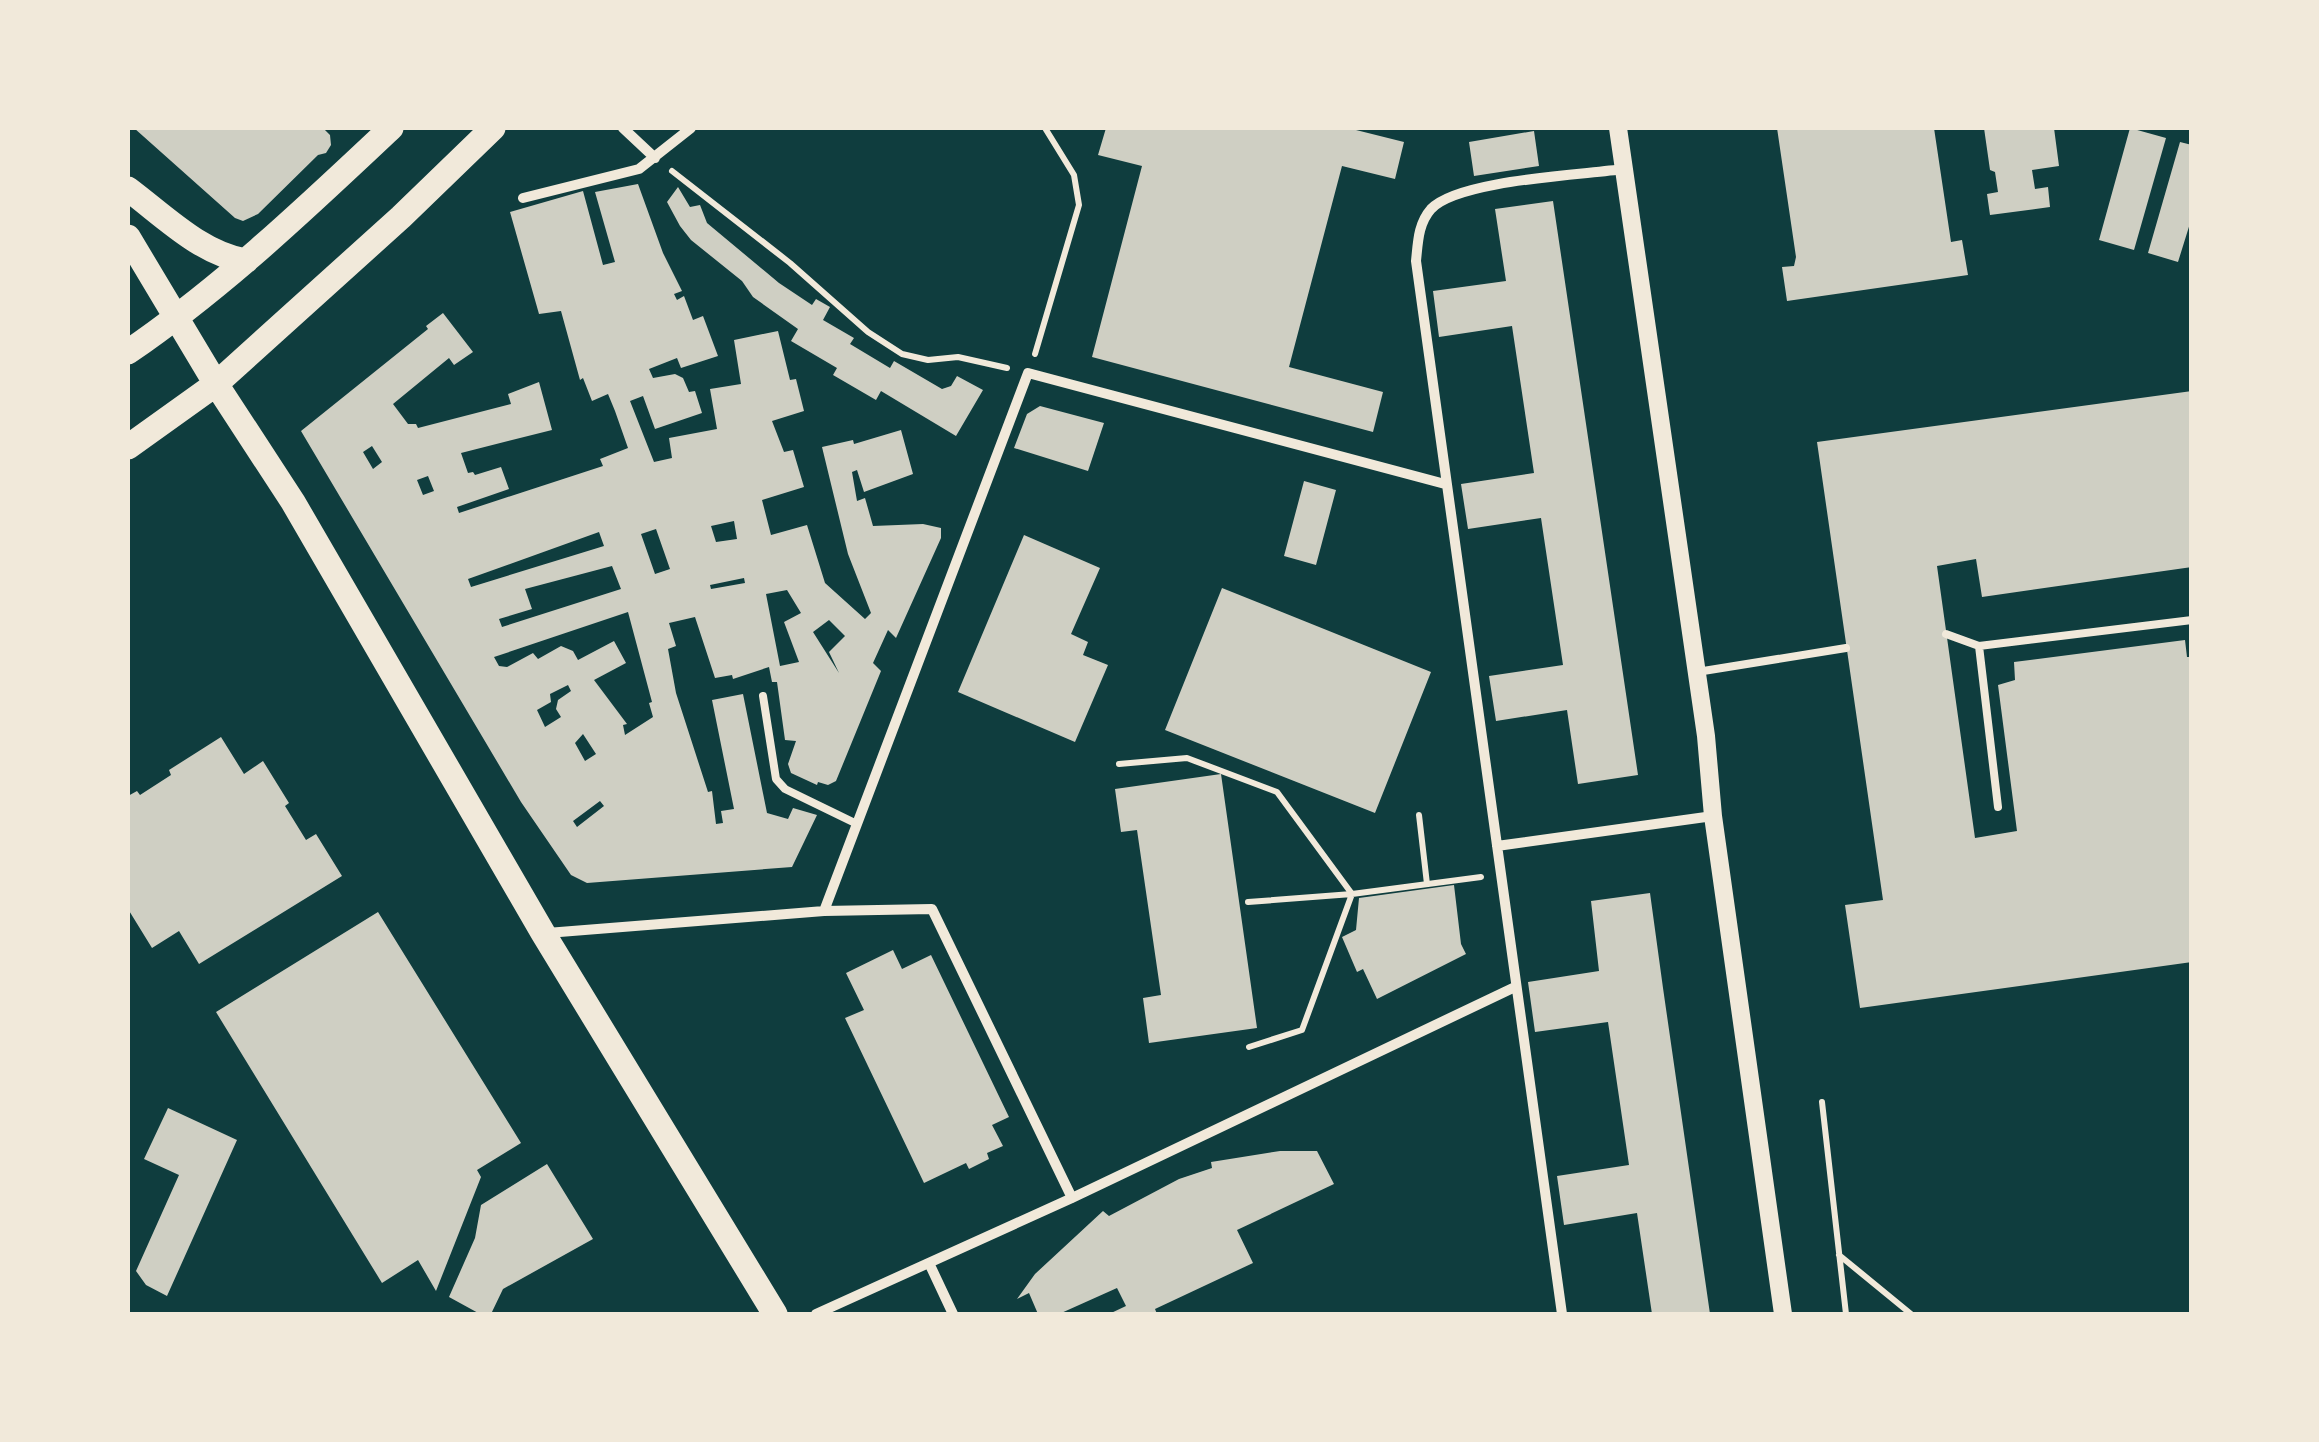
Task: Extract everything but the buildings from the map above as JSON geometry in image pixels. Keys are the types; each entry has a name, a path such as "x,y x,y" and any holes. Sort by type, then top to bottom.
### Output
{"main road":[{"path":"128,352 178,318 246,261 391,128"},
{"path":"128,447 216,384 493,128"},
{"path":"128,188 210,250 246,261"},
{"path":"128,237 293,502 543,933 774,1314"}],"street":[{"path":"623,128 654,158"},
{"path":"523,198 629,172 654,158 691,128"},
{"path":"1618,128 1783,1314"},
{"path":"1562,1314 1416,261 1419,230 1431,210 1447,197 1477,188 1623,169"},
{"path":"824,911 1028,373 1445,484"},
{"path":"1497,846 1713,816"},
{"path":"543,933 824,911 932,908 1072,1198"},
{"path":"816,1314 1072,1198 1514,987"},
{"path":"929,1263 953,1314"}],"lane":[{"path":"1946,634 1979,646 2192,620"},
{"path":"1979,646 1998,807"},
{"path":"1696,672 1846,648"},
{"path":"763,696 776,780 785,790 857,824"}],"path":[{"path":"654,158 790,263 868,332 902,354 928,360 958,356 1028,373 1079,205 1074,175 1045,128"},
{"path":"1119,764 1187,758 1277,792 1352,894"},
{"path":"1419,815 1427,884"},
{"path":"1248,902 1352,894 1500,875"},
{"path":"1249,1047 1302,1030 1352,894"},
{"path":"1822,1102 1846,1314"},
{"path":"1839,1255 1910,1314"}]}
